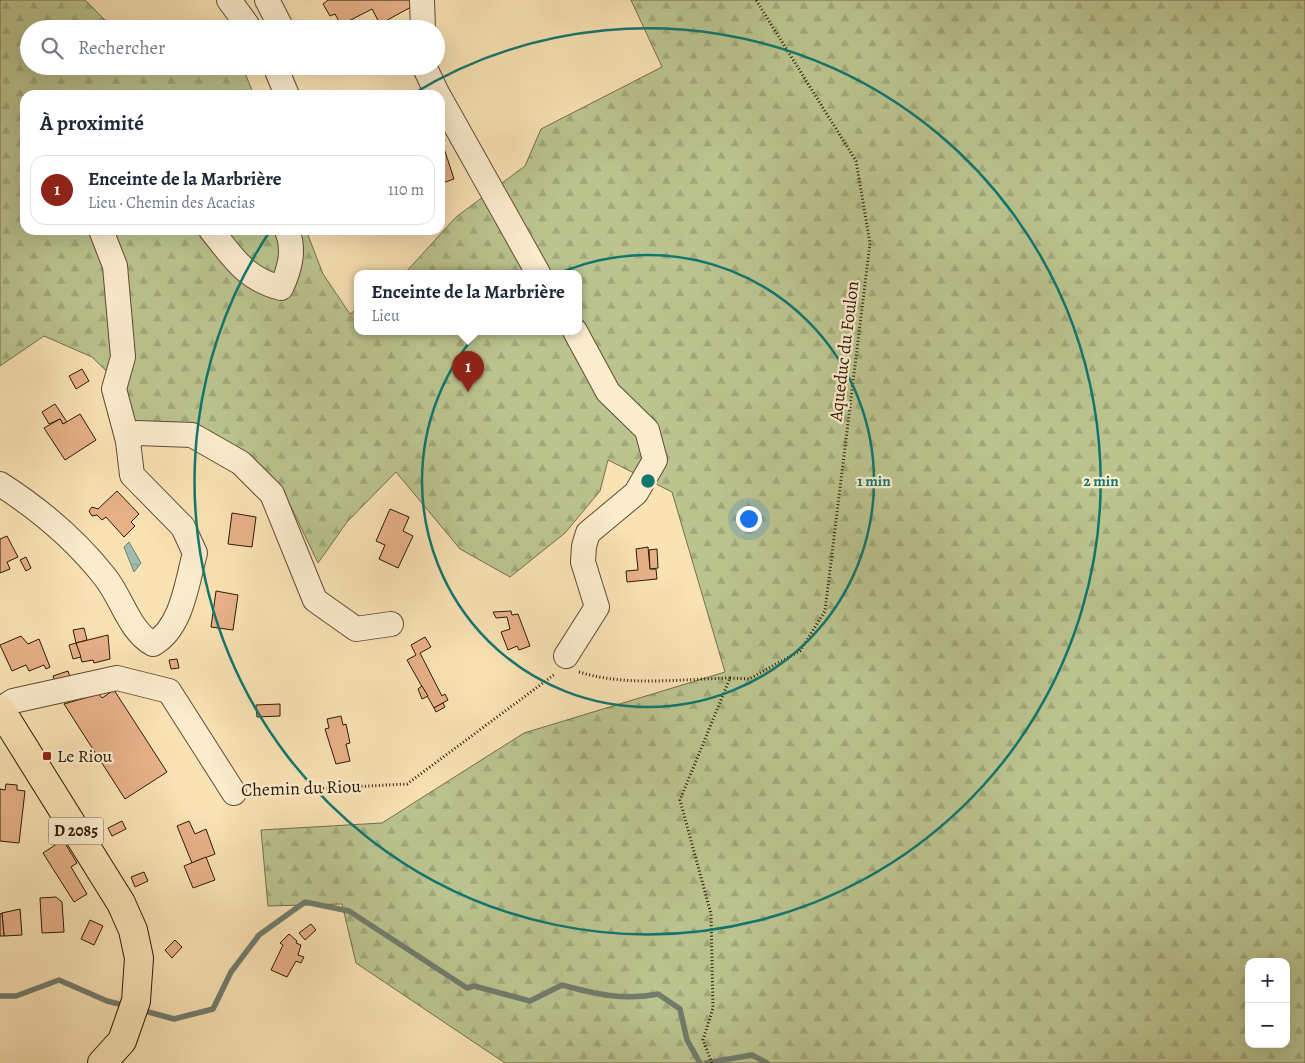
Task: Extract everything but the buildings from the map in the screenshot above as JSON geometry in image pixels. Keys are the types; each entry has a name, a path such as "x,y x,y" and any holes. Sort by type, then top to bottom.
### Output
{"main road":[{"name":"D 2085","path":"0,709 121,903 133,930 139,958 136,1001 122,1042 102,1063"}],"street":[{"path":"229,0 243,20"},
{"path":"267,0 277,20"},
{"path":"422,0 425,20"},
{"path":"279,75 285,90"},
{"path":"428,75 436,90"},
{"path":"445,107 536,270"},
{"path":"0,484 32,504 78,546 106,578 143,638 153,644 162,639 178,614 195,553 183,527 132,475 128,442 114,389 123,357 116,266 103,235"},
{"path":"215,235 247,274 268,285 281,288 288,274 293,244 289,235"},
{"path":"565,662 596,607 583,562 584,546 588,533 636,493 654,460 647,430 608,392 577,335"},
{"path":"128,442 137,433 192,435 241,463 272,494 315,600 356,629 391,624"},
{"name":"Chemin du Riou","path":"0,709 13,701 118,678 169,691 234,793"}],"path":[{"name":"Aqueduc du Foulon","path":"565,662 596,678 644,681 749,679 800,651 825,610 870,243 856,160 756,0"},
{"name":"Chemin du Riou","path":"234,793 407,784 565,662"},
{"path":"712,1063 703,1040 713,1008 711,914 680,800 730,678"}],"green space":[{"path":"0,0 85,0 105,20 20,20 20,75 246,75 252,90 20,90 20,235 308,235 323,274 350,314 354,311 354,335 582,335 582,270 408,270 440,235 445,235 445,229 456,217 525,166 541,129 662,67 631,0 1305,0 1305,1063 505,1063 356,963 342,904 268,906 261,830 382,823 524,733 725,672 672,492 608,460 600,491 565,533 510,577 460,549 396,472 347,522 318,563 282,488 178,424 134,421 124,388 92,357 44,336 0,366"}],"water":[{"path":"129,542 141,563 134,572 124,547"}],"waterway":[{"path":"141,1010 174,1019 213,1009 231,972 259,935 305,902 349,911 467,988 474,986 530,1001 562,985 610,996 633,997 658,994 680,1009 687,1040 700,1063"},
{"path":"0,996 16,996 59,980 107,1001 127,1006"},
{"path":"706,1063 752,1055 767,1063"}],"place":[{"name":"Enceinte de la Marbrière","path":"468,392"},
{"name":"Le Riou","path":"47,756"}]}
